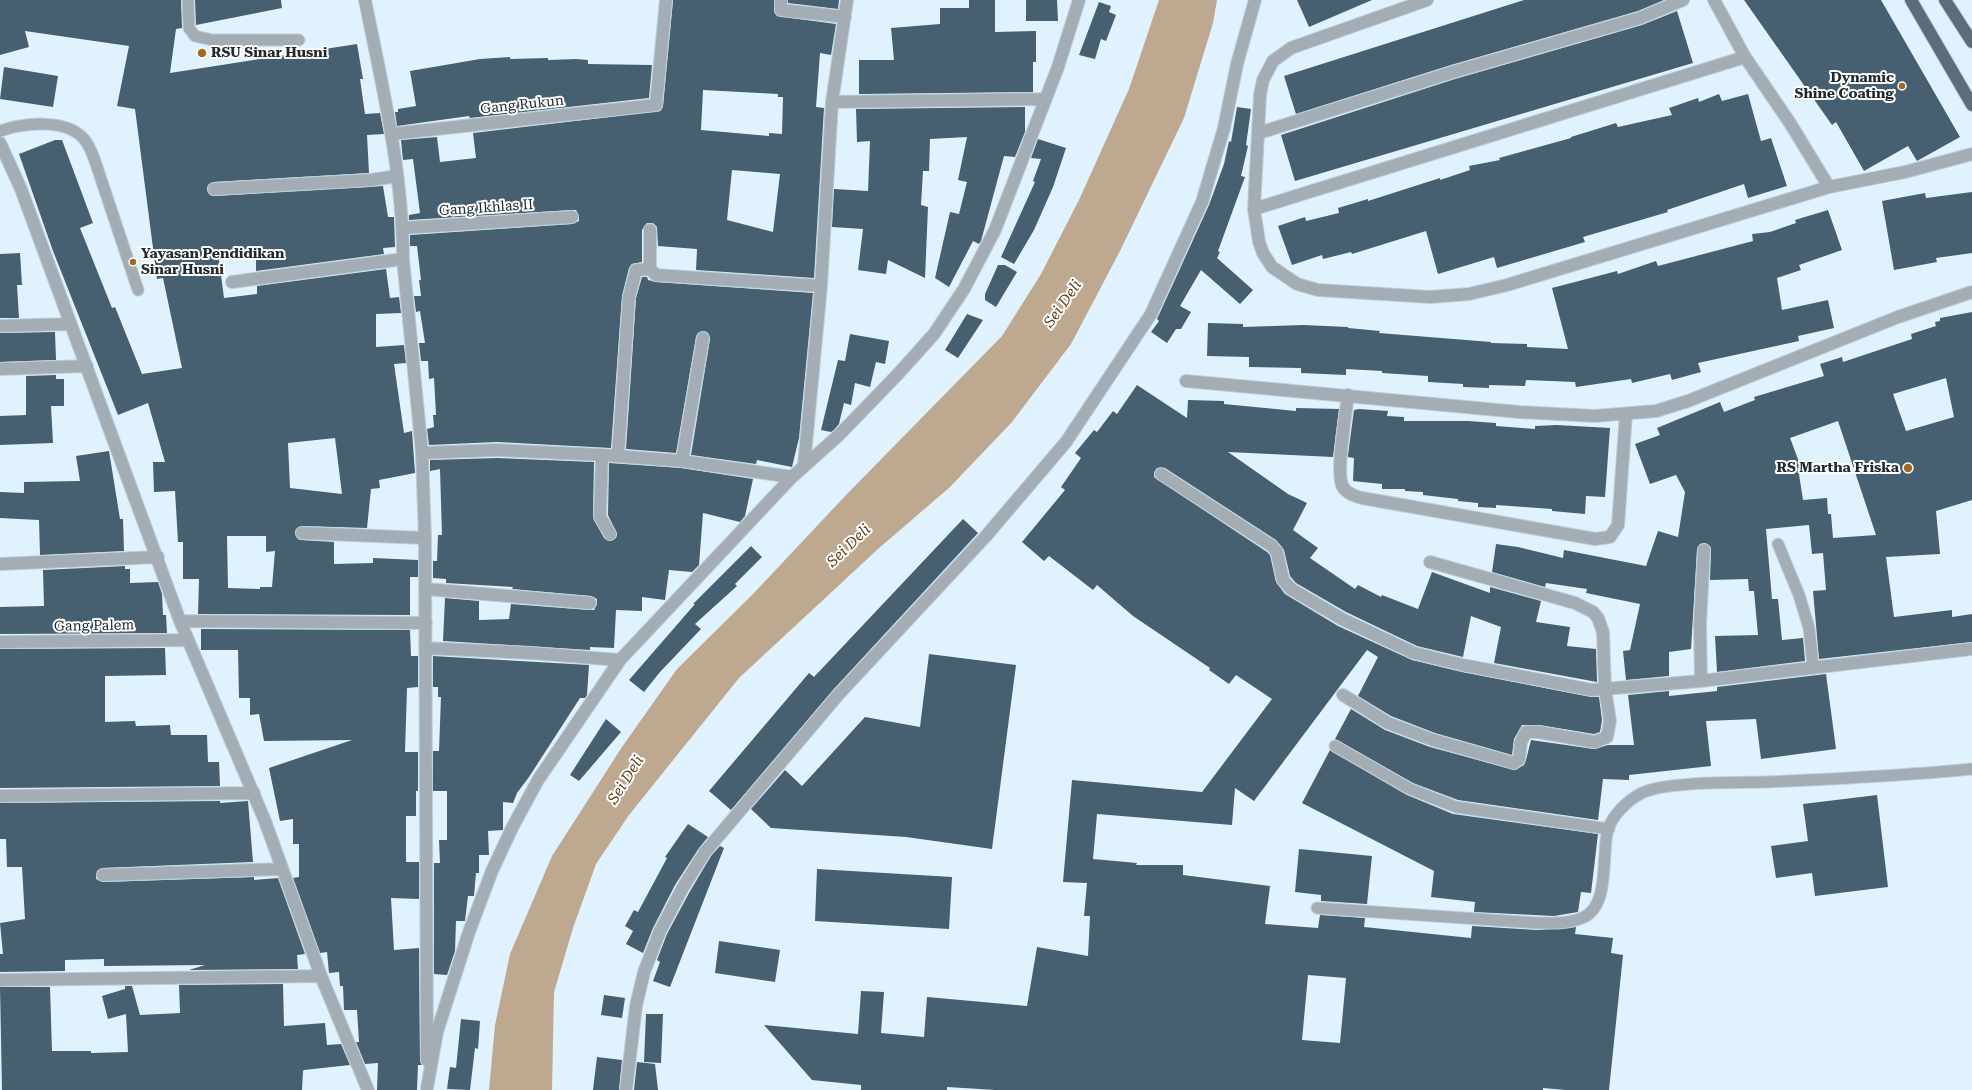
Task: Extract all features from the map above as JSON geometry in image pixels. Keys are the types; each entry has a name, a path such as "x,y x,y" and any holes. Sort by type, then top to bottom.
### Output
{"highway":[{"path":"1910,0 1972,105"},
{"path":"1945,0 1972,42"}],"street":[{"path":"365,0 392,134 403,228 403,259 422,453 426,589 427,1089"},
{"name":"Gang Rukun","path":"392,134 656,105 666,0"},
{"path":"781,0 781,10 845,18"},
{"path":"804,465 821,286 832,102 847,0"},
{"path":"427,1089 438,1032 469,932 492,871 512,828 538,780 620,660 792,477 839,435 934,334 959,296 996,230 1046,99 1079,0"},
{"path":"626,1090 636,1006 644,972 660,931 705,852 838,695 986,536 1066,442 1152,314 1202,202 1224,128 1237,64 1255,0"},
{"path":"1427,0 1291,48 1273,61 1263,80 1254,209 1259,242 1263,253 1272,267 1297,284 1318,290 1430,297 1470,294 1507,286 1829,187 1905,172 1972,154"},
{"path":"1259,133 1453,72 1640,18 1683,0"},
{"path":"1714,0 1745,57 1790,123 1829,187"},
{"path":"1254,209 1745,57"},
{"path":"832,102 1046,99"},
{"path":"0,143 21,189 158,557 180,621 254,793 321,976 368,1090"},
{"path":"214,189 371,180 397,176"},
{"name":"Gang Ikhlas II","path":"403,228 572,217"},
{"path":"650,230 650,269 656,275 821,286"},
{"path":"232,282 403,259"},
{"path":"618,456 629,297 636,270 650,269"},
{"path":"1186,381 1526,412 1595,416 1656,411 1688,401 1898,317 1972,292"},
{"path":"0,326 71,324"},
{"path":"682,461 703,338"},
{"path":"0,369 87,366"},
{"path":"1348,395 1340,472 1342,486 1348,492 1362,498 1595,539 1610,538 1618,525 1626,414"},
{"path":"422,453 497,450 602,454 682,461 792,477"},
{"path":"602,454 600,517 610,534"},
{"path":"1161,474 1272,546 1277,552 1283,580 1291,589 1342,619 1414,653 1463,666 1592,690 1701,681 1813,666 1972,648"},
{"path":"302,533 425,538"},
{"path":"1701,681 1700,624 1704,550"},
{"path":"0,564 158,557"},
{"path":"1343,695 1388,723 1433,740 1514,763 1519,759 1522,742 1526,732 1538,732 1595,742 1607,737 1610,721 1605,689 1603,632 1598,618 1593,612 1576,603 1430,562"},
{"path":"426,589 590,603"},
{"path":"180,621 426,623"},
{"name":"Gang Palem","path":"0,642 188,640"},
{"path":"425,648 531,653 620,660"},
{"path":"0,796 254,793"},
{"path":"103,876 282,869"},
{"path":"0,980 321,976"}],"lane":[{"path":"188,0 190,28 194,36 212,40 299,40"},
{"path":"0,131 14,126 50,125 75,132 90,146 138,290"},
{"path":"1778,544 1799,595 1809,628 1813,666"},
{"path":"1335,746 1410,789 1456,807 1608,829"},
{"path":"1317,908 1537,923 1555,923 1577,920 1591,912 1596,905 1603,886 1608,829 1616,815 1627,803 1641,793 1677,785 1856,779 1972,769"}],"water":[{"name":"Sei Deli","path":"1159,0 1217,0 1213,23 1184,118 1120,251 1071,344 1012,422 950,487 878,549 739,678 629,815 596,864 573,928 554,992 552,1090 489,1090 495,1025 510,954 552,856 622,747 677,669 753,594 847,494 1002,336 1041,274 1079,200 1129,89"}],"building":[{"path":"0,0 181,0 182,28 176,29 170,73 357,44 363,79 360,79 365,114 380,113 384,134 367,135 369,173 214,182 208,185 207,190 210,195 214,196 383,186 388,217 394,217 395,247 383,248 384,254 256,271 256,258 219,260 224,298 257,294 257,286 386,269 390,298 399,297 401,313 376,314 376,347 404,345 406,363 394,364 404,433 412,431 415,473 379,480 380,488 371,489 367,528 302,526 296,529 295,533 298,539 301,540 334,542 334,564 373,563 373,558 418,560 418,577 410,577 410,615 198,614 199,579 183,579 183,542 178,542 175,491 154,492 153,462 165,462 148,403 118,415 53,251 19,154 55,140 62,140 93,223 80,228 112,308 115,307 142,374 182,368 163,278 157,279 135,109 117,106 129,46 25,31 29,47 0,55","holes":["335,438 342,494 290,488 288,443","227,536 266,536 266,552 275,551 272,587 260,587 260,589 228,588"]},
{"path":"195,0 281,0 282,8 196,25"},
{"path":"673,0 774,0 774,10 777,16 836,24 831,55 820,53 816,107 824,108 814,278 696,270 697,249 658,246 657,227 653,223 647,223 642,230 642,262 632,264 629,268 622,296 611,448 497,442 429,445 427,429 434,427 433,415 436,415 434,378 429,379 428,361 421,361 419,343 425,343 420,311 416,312 414,296 421,296 419,280 421,280 417,246 410,246 410,235 572,224 579,221 579,216 576,210 572,210 409,220 409,215 420,213 413,159 403,160 401,140 437,137 440,162 476,158 473,133 660,111 663,106","holes":["703,90 778,94 778,97 783,97 782,134 769,133 769,136 701,130","732,170 780,174 773,232 727,220"]},
{"path":"788,0 839,0 838,9 788,3"},
{"path":"969,0 995,0 995,32 1036,31 1036,62 1033,62 1033,92 859,94 859,60 894,60 891,28 940,24 940,8 969,8"},
{"path":"1026,0 1057,0 1058,21 1026,21"},
{"path":"1297,0 1372,0 1309,27"},
{"path":"1524,0 1664,0 1638,11 1451,65 1296,114 1284,76"},
{"path":"1744,0 1881,0 1960,137 1917,161 1908,146 1864,171 1836,122 1832,125"},
{"path":"1099,2 1111,6 1109,12 1116,15 1106,41 1101,39 1095,59 1079,55"},
{"path":"1677,11 1693,63 1295,181 1281,135 1455,79 1642,25"},
{"path":"510,57 510,59 548,58 548,60 588,60 588,64 652,65 649,98 470,118 469,116 397,126 395,112 398,112 398,109 416,106 410,71 480,59"},
{"path":"4,67 58,76 53,107 0,99"},
{"path":"1719,94 1722,101 1748,94 1761,141 1771,138 1787,186 1748,198 1744,184 1667,210 1668,212 1583,237 1585,242 1497,268 1494,257 1438,274 1426,231 1352,254 1351,252 1323,259 1322,255 1292,265 1278,226 1305,217 1306,221 1339,213 1338,208 1368,199 1368,201 1440,178 1440,180 1470,170 1469,166 1500,160 1499,158 1571,138 1616,123 1618,127 1672,115 1669,108 1698,98 1699,102"},
{"path":"1025,107 1025,132 1015,157 1004,156 981,241 979,244 973,241 949,287 935,278 950,212 959,214 967,182 958,180 967,137 930,139 929,171 923,171 921,205 928,207 925,278 888,260 886,274 858,270 863,229 832,227 834,189 868,191 870,141 857,142 856,109"},
{"path":"1237,107 1251,109 1246,145 1248,146 1241,176 1245,177 1218,251 1220,252 1217,258 1253,290 1240,304 1201,270 1180,306 1191,312 1181,329 1176,329 1167,343 1151,332 1159,321 1157,319 1209,205 1224,164 1229,141 1231,142"},
{"path":"1038,139 1066,148 1053,187 1034,230 1014,264 1001,257 1035,182 1033,181 1041,159 1031,158"},
{"path":"1972,192 1972,253 1936,258 1937,262 1894,270 1882,201 1925,193 1926,198"},
{"path":"1828,210 1842,250 1799,265 1801,270 1777,278 1782,310 1828,300 1834,328 1798,336 1799,341 1698,363 1701,372 1672,380 1670,374 1632,383 1631,379 1576,387 1575,382 1526,380 1525,386 1489,385 1489,388 1463,387 1463,384 1428,382 1428,376 1346,369 1346,375 1301,373 1301,368 1249,367 1249,357 1207,356 1208,323 1243,324 1243,327 1303,325 1348,327 1380,331 1379,333 1491,343 1527,344 1527,347 1568,349 1552,288 1617,271 1618,274 1656,261 1658,266 1753,241 1752,234 1770,232 1796,223 1795,220"},
{"path":"20,253 22,285 17,285 19,318 0,318 0,254"},
{"path":"998,265 1005,265 1017,272 996,307 985,300 985,294"},
{"path":"642,277 647,277 648,280 656,282 813,293 799,438 792,467 757,460 756,464 691,455 710,339 708,333 704,331 698,333 696,337 676,453 626,449 636,298"},
{"path":"1972,312 1972,500 1936,511 1940,554 1886,557 1894,617 1952,610 1952,617 1972,614 1972,642 1819,659 1813,591 1826,590 1823,553 1812,554 1809,525 1766,529 1772,599 1778,599 1782,640 1803,638 1805,661 1717,672 1715,636 1758,635 1754,591 1749,591 1748,579 1710,580 1711,550 1710,546 1705,543 1700,544 1697,550 1691,649 1669,652 1669,676 1626,680 1623,651 1630,650 1640,604 1586,593 1587,589 1546,583 1545,587 1492,572 1496,544 1518,547 1563,558 1564,550 1646,566 1658,531 1678,537 1685,492 1676,475 1650,484 1635,444 1660,435 1657,428 1720,402 1724,412 1755,400 1754,397 1824,376 1820,364 1842,357 1843,362 1912,339 1911,334 1936,326 1935,322 1940,321 1940,318","holes":["1946,378 1954,417 1906,431 1893,394","1838,421 1876,535 1833,538 1831,514 1828,514 1827,498 1803,500 1798,468 1801,467 1790,438"]},
{"path":"967,314 983,320 958,358 945,350"},
{"path":"55,332 56,360 0,362 0,333"},
{"path":"850,334 889,341 885,364 876,362 870,387 855,383 851,405 844,403 839,424 834,430 831,432 821,430 838,360 845,361"},
{"path":"56,375 56,379 64,379 64,406 51,406 53,443 0,445 0,416 26,415 26,376"},
{"path":"1137,385 1187,418 1188,400 1224,401 1224,404 1296,411 1296,408 1339,409 1333,457 1228,452 1288,494 1307,503 1293,530 1318,548 1310,558 1355,589 1358,585 1381,597 1382,595 1418,609 1432,572 1490,593 1490,587 1541,601 1536,622 1570,627 1567,646 1596,649 1597,682 1494,663 1501,627 1471,616 1463,657 1417,646 1346,612 1296,583 1290,576 1284,550 1276,540 1165,468 1157,468 1154,473 1154,477 1267,552 1270,555 1276,582 1285,594 1338,626 1412,660 1462,672 1591,697 1599,697 1602,720 1600,732 1594,734 1539,725 1522,725 1514,739 1512,755 1435,733 1391,716 1358,696 1378,657 1367,650 1254,801 1235,788 1232,825 1097,814 1093,859 1137,863 1136,865 1183,865 1183,875 1270,886 1265,924 1318,928 1320,915 1365,918 1364,927 1471,938 1472,926 1537,930 1576,927 1575,934 1613,938 1611,953 1623,955 1609,1090 1566,1090 1543,1088 1543,1090 996,1090 947,1087 947,1090 861,1090 861,1085 812,1080 764,1025 858,1034 861,991 884,992 881,1033 924,1037 927,997 1027,1006 1037,947 1088,956 1090,916 1084,916 1087,883 1063,882 1072,780 1202,792 1272,699 1236,675 1229,684 1209,670 1210,668 1133,616 1097,585 1093,590 1049,556 1044,561 1022,542 1065,490 1061,487 1081,458 1075,453 1094,430 1097,432 1113,411 1117,414","holes":["1308,975 1346,978 1340,1043 1302,1040"]},
{"path":"1354,410 1388,411 1387,416 1404,417 1404,421 1468,421 1496,423 1496,426 1535,429 1535,426 1557,425 1610,428 1605,497 1586,496 1585,514 1552,511 1552,509 1496,505 1496,508 1478,507 1478,503 1423,495 1423,492 1405,491 1405,489 1382,489 1382,484 1353,481 1354,458 1348,457 1348,455"},
{"path":"109,451 120,519 123,519 124,551 40,555 39,520 0,518 0,492 24,493 24,482 80,481 76,456"},
{"path":"497,458 594,462 593,517 604,538 610,541 616,538 617,534 608,515 609,463 681,468 753,479 745,516 740,522 703,513 699,565 692,572 669,570 665,600 642,597 642,611 616,610 614,648 590,647 590,650 443,641 445,598 479,601 479,620 509,619 511,604 594,610 597,604 597,599 591,596 512,589 513,587 446,583 446,579 433,578 433,561 437,561 438,535 442,535 440,469 430,471 430,460"},
{"path":"963,519 978,533 833,690 731,810 709,791 809,673 814,677"},
{"path":"751,546 762,557 735,584 737,586 695,624 701,629 660,672 644,692 629,680 695,604 693,604"},
{"path":"125,566 125,569 130,569 130,583 158,582 162,594 163,615 166,615 167,633 0,634 0,607 44,606 43,570"},
{"path":"201,629 410,630 411,656 418,656 418,687 407,688 405,752 418,752 418,791 416,791 416,816 406,816 406,862 419,862 419,899 391,898 394,950 419,948 420,1060 422,1065 418,1065 417,1090 377,1090 378,1063 365,1064 356,1042 359,1042 357,1010 344,1010 343,986 340,986 339,972 329,973 327,952 320,953 293,878 299,877 299,844 293,844 293,819 280,821 269,768 352,740 264,741 259,714 250,715 250,698 239,698 238,650 201,650"},
{"path":"165,648 166,675 105,676 105,722 135,721 136,726 170,725 171,735 207,735 208,762 219,762 220,786 0,788 0,649"},
{"path":"929,654 1016,665 992,849 906,837 771,828 751,809 785,770 802,786 865,717 920,727"},
{"path":"433,656 589,665 587,695 585,698 580,698 517,793 513,803 503,802 503,830 488,831 489,855 479,855 479,873 476,873 474,896 468,896 465,921 456,921 455,951 447,975 434,974 434,863 440,863 439,840 447,840 447,791 433,791 433,751 439,751 441,697 438,697 438,687 433,687"},
{"path":"1826,674 1836,749 1761,759 1756,719 1706,721 1711,766 1629,775 1629,780 1603,779 1598,820 1458,800 1413,783 1335,739 1351,709 1385,730 1430,747 1515,770 1524,765 1531,740 1594,749 1608,745 1634,745 1628,695 1669,691 1669,696 1717,691 1717,687"},
{"path":"606,719 621,732 579,781 570,775"},
{"path":"1330,750 1407,795 1453,814 1598,834 1591,893 1581,892 1578,912 1554,916 1474,912 1475,902 1431,897 1434,871 1302,803"},
{"path":"1877,795 1888,887 1815,896 1812,873 1776,878 1771,846 1808,841 1803,804"},
{"path":"220,801 220,803 248,801 253,862 103,868 97,871 96,879 103,882 254,877 254,880 278,878 305,954 297,955 298,969 189,970 205,965 104,966 104,959 65,960 65,971 0,972 0,954 3,954 0,923 25,919 22,867 7,867 6,839 0,839 0,803"},
{"path":"688,824 708,837 675,885 653,928 643,953 626,944 633,931 625,926 634,910 638,912 667,858 665,857"},
{"path":"720,846 724,848 670,987 653,981 660,962 657,960 667,934 711,856"},
{"path":"1299,849 1372,856 1367,904 1321,901 1321,895 1295,892"},
{"path":"817,869 952,877 949,929 815,921"},
{"path":"719,941 780,950 775,982 715,973"},
{"path":"283,984 284,1026 325,1023 327,1045 341,1044 350,1065 304,1070 302,1090 2,1090 0,987 50,987 52,1051 91,1051 91,1053 128,1052 126,1014 108,1019 102,996 125,989 125,986 132,986 140,1015 180,1013 179,985"},
{"path":"604,995 625,998 622,1018 601,1015"},
{"path":"646,1014 663,1014 661,1063 644,1062"},
{"path":"461,1019 480,1021 478,1049 475,1048 470,1090 447,1089 450,1067 456,1068"},
{"path":"597,1057 622,1060 619,1090 593,1090"},
{"path":"637,1062 655,1064 658,1090 634,1090"}],"place":[{"name":"RSU Sinar Husni","path":"202,53"},
{"name":"Dynamic Shine Coating","path":"1902,86"},
{"name":"Yayasan Pendidikan Sinar Husni","path":"133,262"},
{"name":"RS Martha Friska","path":"1908,468"}]}
